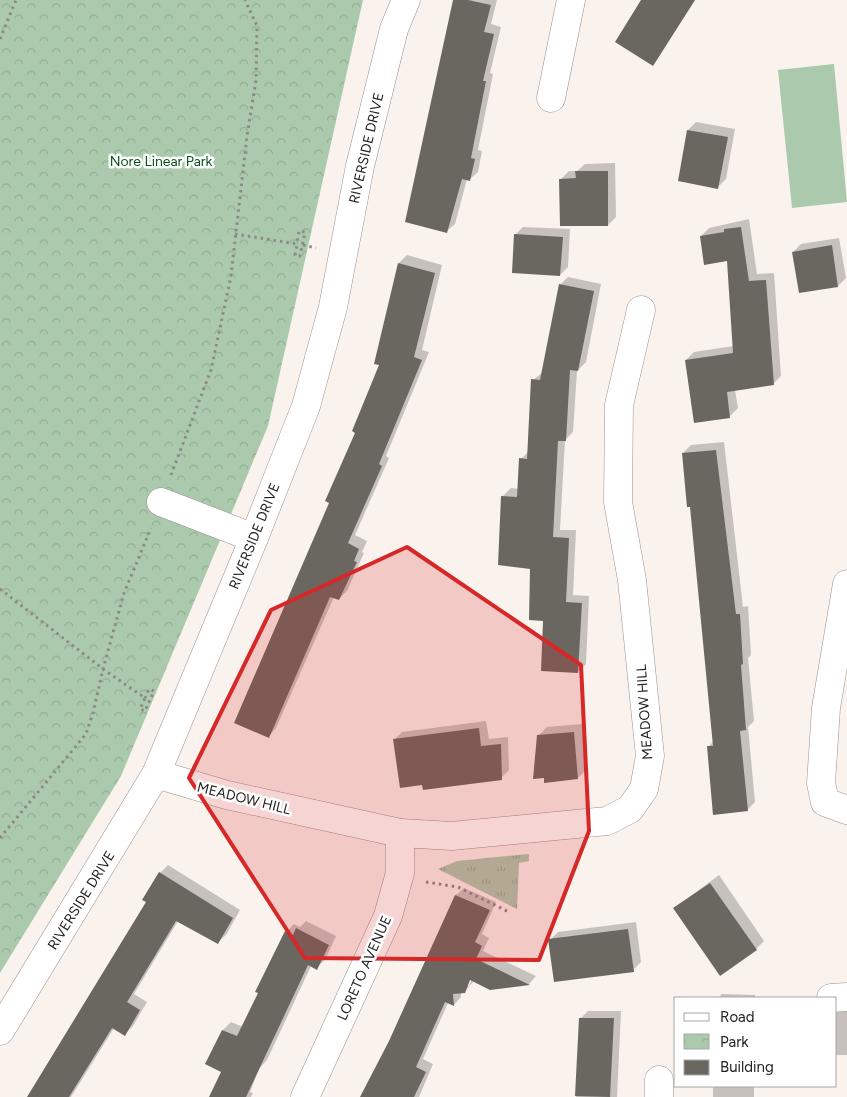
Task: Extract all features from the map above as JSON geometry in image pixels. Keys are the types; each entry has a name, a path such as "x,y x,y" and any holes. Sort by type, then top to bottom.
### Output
{"street":[{"name":"RIVERSIDE DRIVE","path":"0,1031 156,774 254,538 306,406 333,307 360,166 394,29 406,0"},
{"path":"551,98 572,0"},
{"name":"MEADOW HILL","path":"156,774 227,796 400,833 452,836 607,821 630,809 644,789 650,756 632,580 618,502 619,405 641,310"},
{"path":"161,502 254,538"},
{"path":"847,584 826,708 821,783 825,802 847,810"},
{"name":"LORETO AVENUE","path":"305,1097 388,916 400,873 400,833"}],"path":[{"path":"0,39 16,0"},
{"path":"0,838 86,734 124,593 211,370 231,276 256,80 257,26 245,0"},
{"path":"299,231 305,232 300,256 295,255 297,244 299,231"},
{"path":"236,234 297,244"},
{"path":"0,589 103,669 145,698"},
{"path":"149,689 154,691 146,711 140,709 145,698 149,689"},
{"path":"421,882 458,887 509,912"}],"highlighted area":[{"path":"407,547 581,665 589,831 539,960 305,958 189,778 271,610"}],"green space":[{"name":"Nore Linear Park","path":"0,0 363,0 268,426 121,776 0,973"},
{"path":"834,64 847,202 792,208 778,70"},
{"path":"529,854 529,861 519,863 517,909 438,869 457,861"}],"building":[{"path":"453,0 468,0 491,5 484,32 494,34 483,81 486,81 471,158 475,159 470,181 462,179 447,233 405,222"},
{"path":"641,0 695,0 653,66 615,42"},
{"path":"687,130 728,137 718,189 678,181"},
{"path":"575,171 608,171 608,226 560,226 559,179 576,178"},
{"path":"741,227 749,281 766,280 774,385 727,392 730,418 694,423 685,360 733,353 727,261 704,265 700,236 724,232 724,229"},
{"path":"514,234 563,237 560,276 512,273"},
{"path":"832,245 838,287 799,293 792,252"},
{"path":"398,263 435,273 414,357 422,360 379,464 382,466 348,543 359,549 354,561 357,562 339,600 330,597 269,738 234,723 329,503 325,501 355,433 352,431 379,365 374,364"},
{"path":"559,284 594,291 578,371 570,370 566,441 558,441 553,537 569,538 566,602 582,603 578,673 541,671 543,621 529,620 530,569 498,565 501,496 517,497 519,458 527,459 531,379 540,380"},
{"path":"716,450 736,614 740,614 743,664 741,665 746,730 740,731 748,811 713,815 707,746 713,746 690,507 687,507 682,453"},
{"path":"479,728 481,746 501,744 502,780 423,790 422,785 400,788 393,739"},
{"path":"574,732 578,779 544,783 544,778 533,779 537,735"},
{"path":"159,872 233,918 218,944 176,921 127,1002 140,1010 125,1036 112,1028 69,1097 27,1097 146,902 142,900"},
{"path":"710,883 757,950 720,976 673,908"},
{"path":"455,895 490,910 475,942 482,946 476,959 530,985 490,990 470,980 465,993 453,994 454,1006 445,1002 416,1067 426,1072 414,1097 360,1097 389,1041"},
{"path":"296,928 329,945 317,970 308,965 246,1097 209,1097 221,1072 205,1064 222,1030 237,1036 258,993 255,992 285,931 293,935"},
{"path":"628,929 634,972 554,982 548,939"},
{"path":"579,1018 614,1018 610,1097 575,1096"}]}
